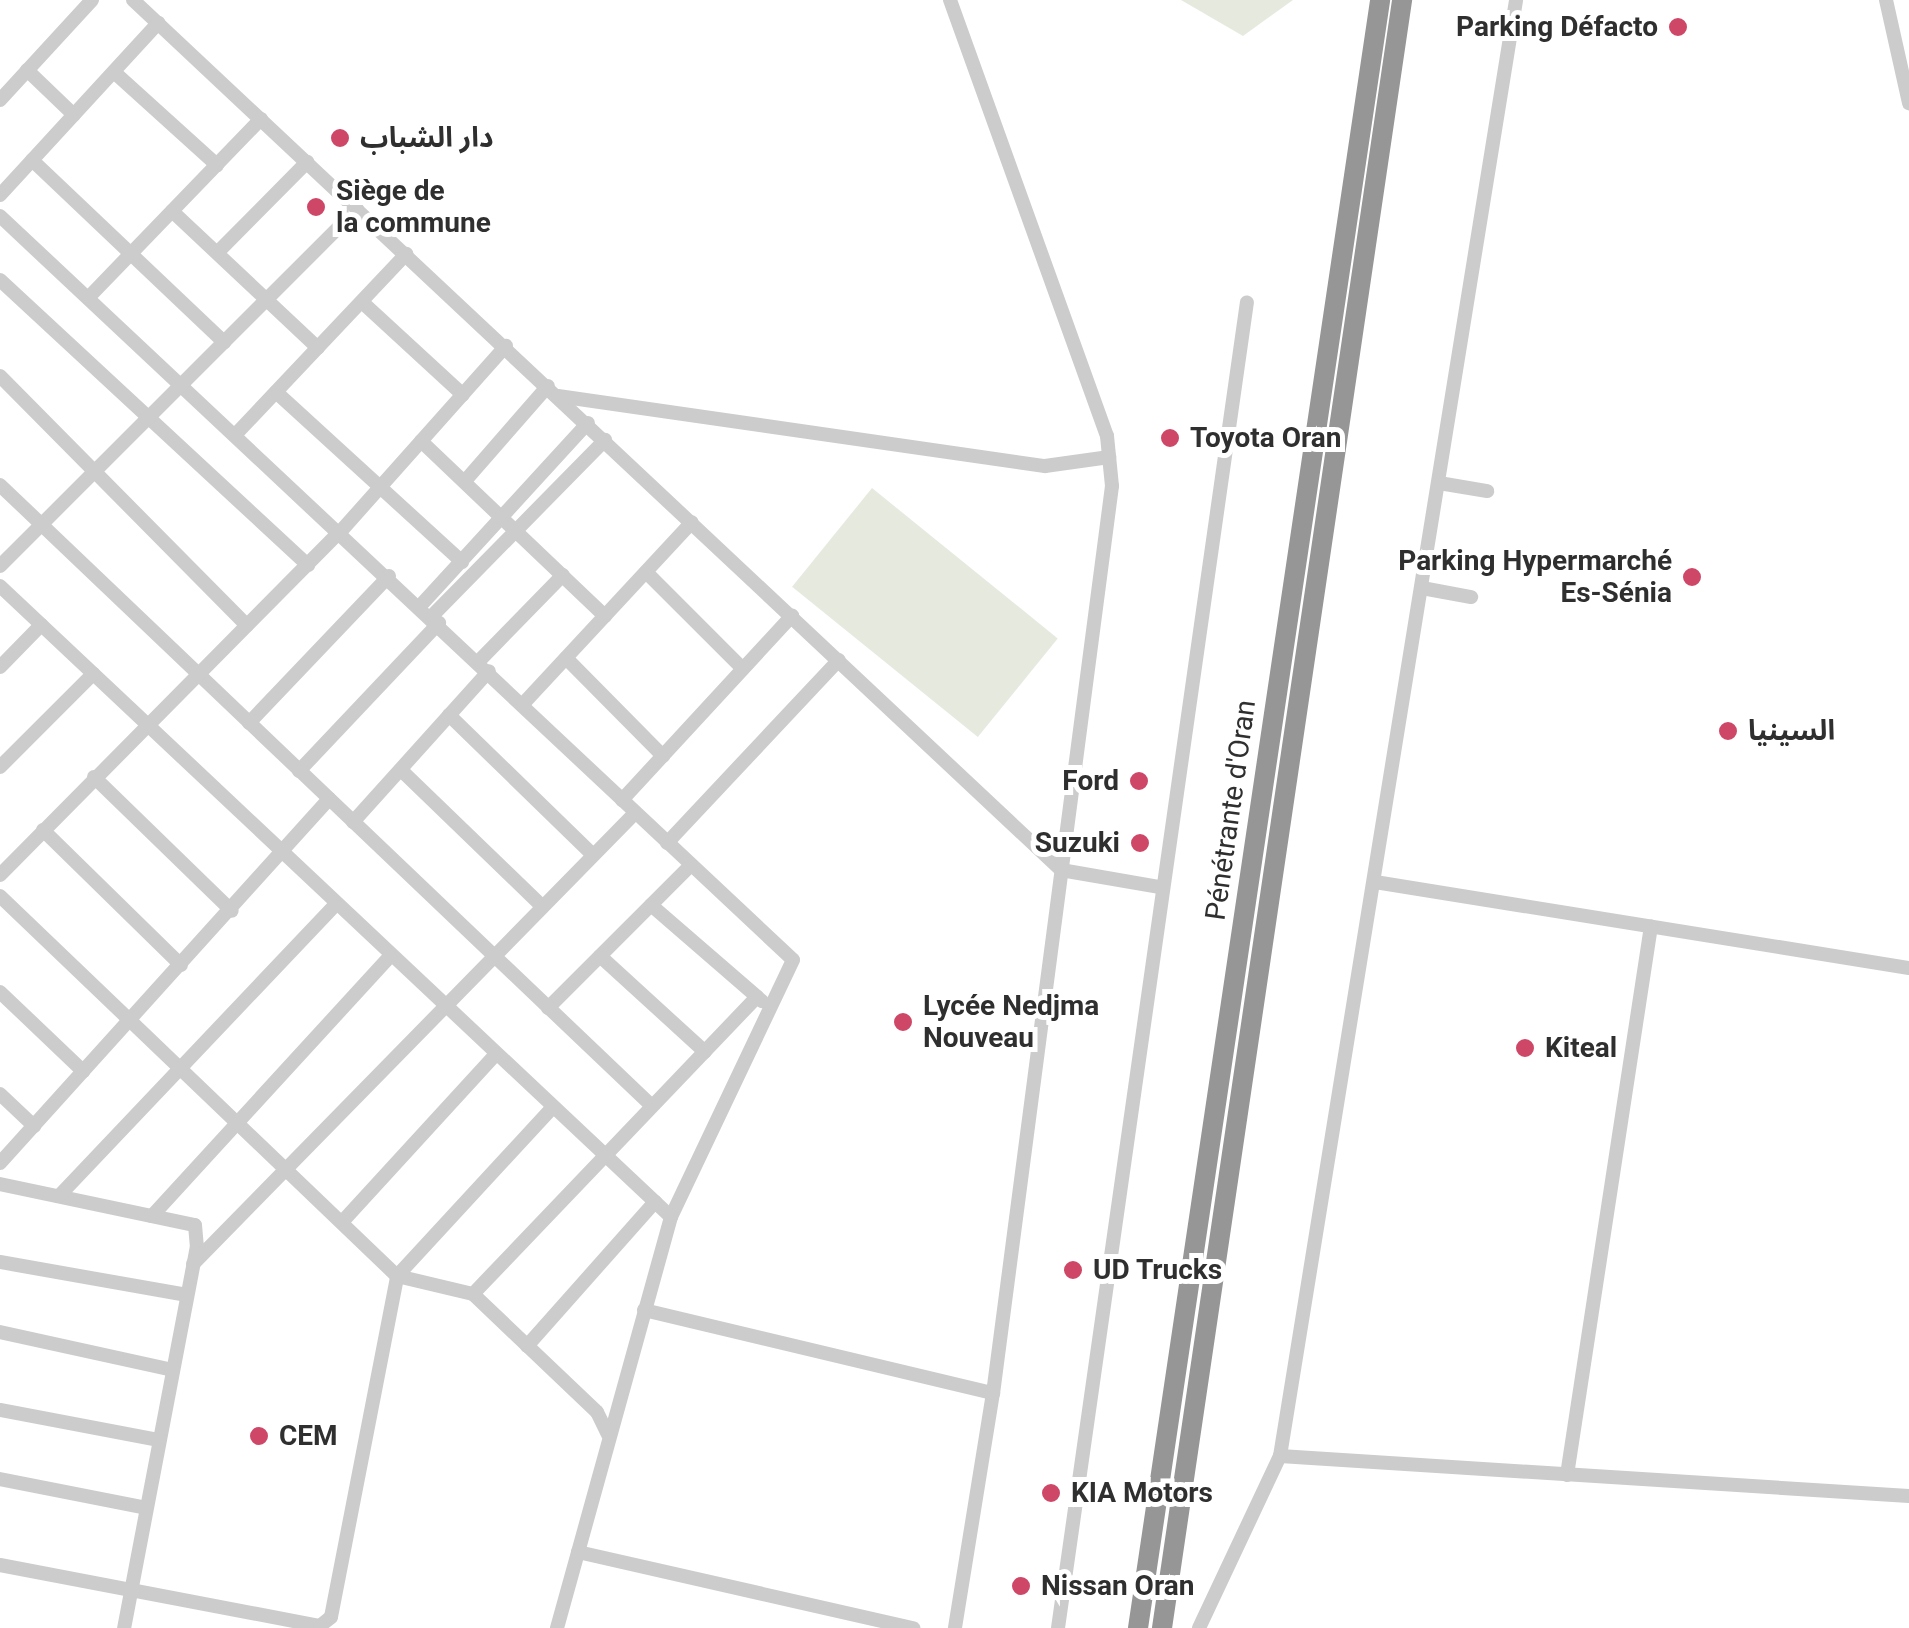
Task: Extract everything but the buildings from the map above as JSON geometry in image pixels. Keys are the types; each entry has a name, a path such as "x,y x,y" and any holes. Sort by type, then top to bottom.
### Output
{"highway":[{"name":"Pénétrante d'Oran","path":"1138,1628 1380,0"},
{"name":"Pénétrante d'Oran","path":"1162,1628 1402,0"}],"street":[{"path":"0,100 92,0"},
{"path":"133,0 1060,870 1159,887"},
{"path":"950,0 1107,436 1112,486 993,1394 955,1628"},
{"path":"1199,1628 1280,1456 1516,0"},
{"path":"1886,0 1909,103"},
{"path":"0,195 158,24"},
{"path":"27,70 74,115"},
{"path":"114,72 217,165"},
{"path":"88,298 262,119"},
{"path":"32,160 224,342"},
{"path":"218,252 307,162"},
{"path":"0,566 357,209"},
{"path":"172,210 318,348"},
{"path":"0,216 431,615 792,960 774,1011 671,1216 558,1628"},
{"path":"236,434 406,254"},
{"path":"0,280 308,565"},
{"path":"362,302 462,395"},
{"path":"1058,1628 1159,887 1246,302"},
{"path":"0,875 145,724 341,532 506,346"},
{"path":"0,376 248,626"},
{"path":"553,391 1045,466 1109,457"},
{"path":"465,482 553,391"},
{"path":"276,392 462,562"},
{"path":"431,615 462,562 588,424"},
{"path":"299,771 431,615 605,440"},
{"path":"421,442 605,616"},
{"path":"1439,483 1487,491"},
{"path":"0,486 652,1106"},
{"path":"523,704 692,522"},
{"path":"646,572 743,668"},
{"path":"249,723 389,576"},
{"path":"353,822 449,716 484,666 563,576"},
{"path":"0,586 283,857 671,1216"},
{"path":"1422,588 1472,596"},
{"path":"622,800 792,616"},
{"path":"0,667 41,626"},
{"path":"566,658 663,756"},
{"path":"667,843 838,660"},
{"path":"0,767 92,674"},
{"path":"449,716 593,856"},
{"path":"400,770 543,907"},
{"path":"94,778 232,911"},
{"path":"0,1163 283,857 329,799"},
{"path":"193,1264 635,813"},
{"path":"43,830 181,965"},
{"path":"548,1008 691,865"},
{"path":"1375,882 1909,968"},
{"path":"0,896 288,1167 397,1276 473,1294 597,1412 608,1435"},
{"path":"59,1196 335,905"},
{"path":"651,905 774,1011"},
{"path":"1567,1475 1651,926"},
{"path":"152,1216 236,1119 390,956"},
{"path":"600,956 704,1052"},
{"path":"0,992 83,1071"},
{"path":"473,1294 757,997"},
{"path":"342,1221 496,1054"},
{"path":"0,1094 34,1126"},
{"path":"0,1565 320,1626 330,1617 397,1276 553,1107"},
{"path":"0,1184 194,1225 193,1264 124,1628"},
{"path":"527,1346 655,1202"},
{"path":"0,1262 187,1295"},
{"path":"644,1310 993,1394"},
{"path":"0,1332 173,1370"},
{"path":"0,1410 159,1440"},
{"path":"1280,1456 1909,1496"},
{"path":"0,1480 146,1508"},
{"path":"578,1552 914,1628"}],"shaded area":[{"path":"1181,0 1293,0 1243,36"},
{"path":"872,488 1058,638 978,737 792,587"}],"place":[{"name":"Parking Défacto","path":"1678,27"},
{"name":"دار الشباب","path":"340,138"},
{"name":"Siège de la commune","path":"316,207"},
{"name":"Toyota Oran","path":"1170,438"},
{"name":"Parking Hypermarché Es-Sénia","path":"1692,577"},
{"name":"السينيا","path":"1728,731"},
{"name":"Ford","path":"1139,781"},
{"name":"Suzuki","path":"1140,843"},
{"name":"Lycée Nedjma Nouveau","path":"903,1022"},
{"name":"Kiteal","path":"1525,1048"},
{"name":"UD Trucks","path":"1073,1270"},
{"name":"CEM","path":"259,1436"},
{"name":"KIA Motors","path":"1051,1493"},
{"name":"Nissan Oran","path":"1021,1586"}]}
